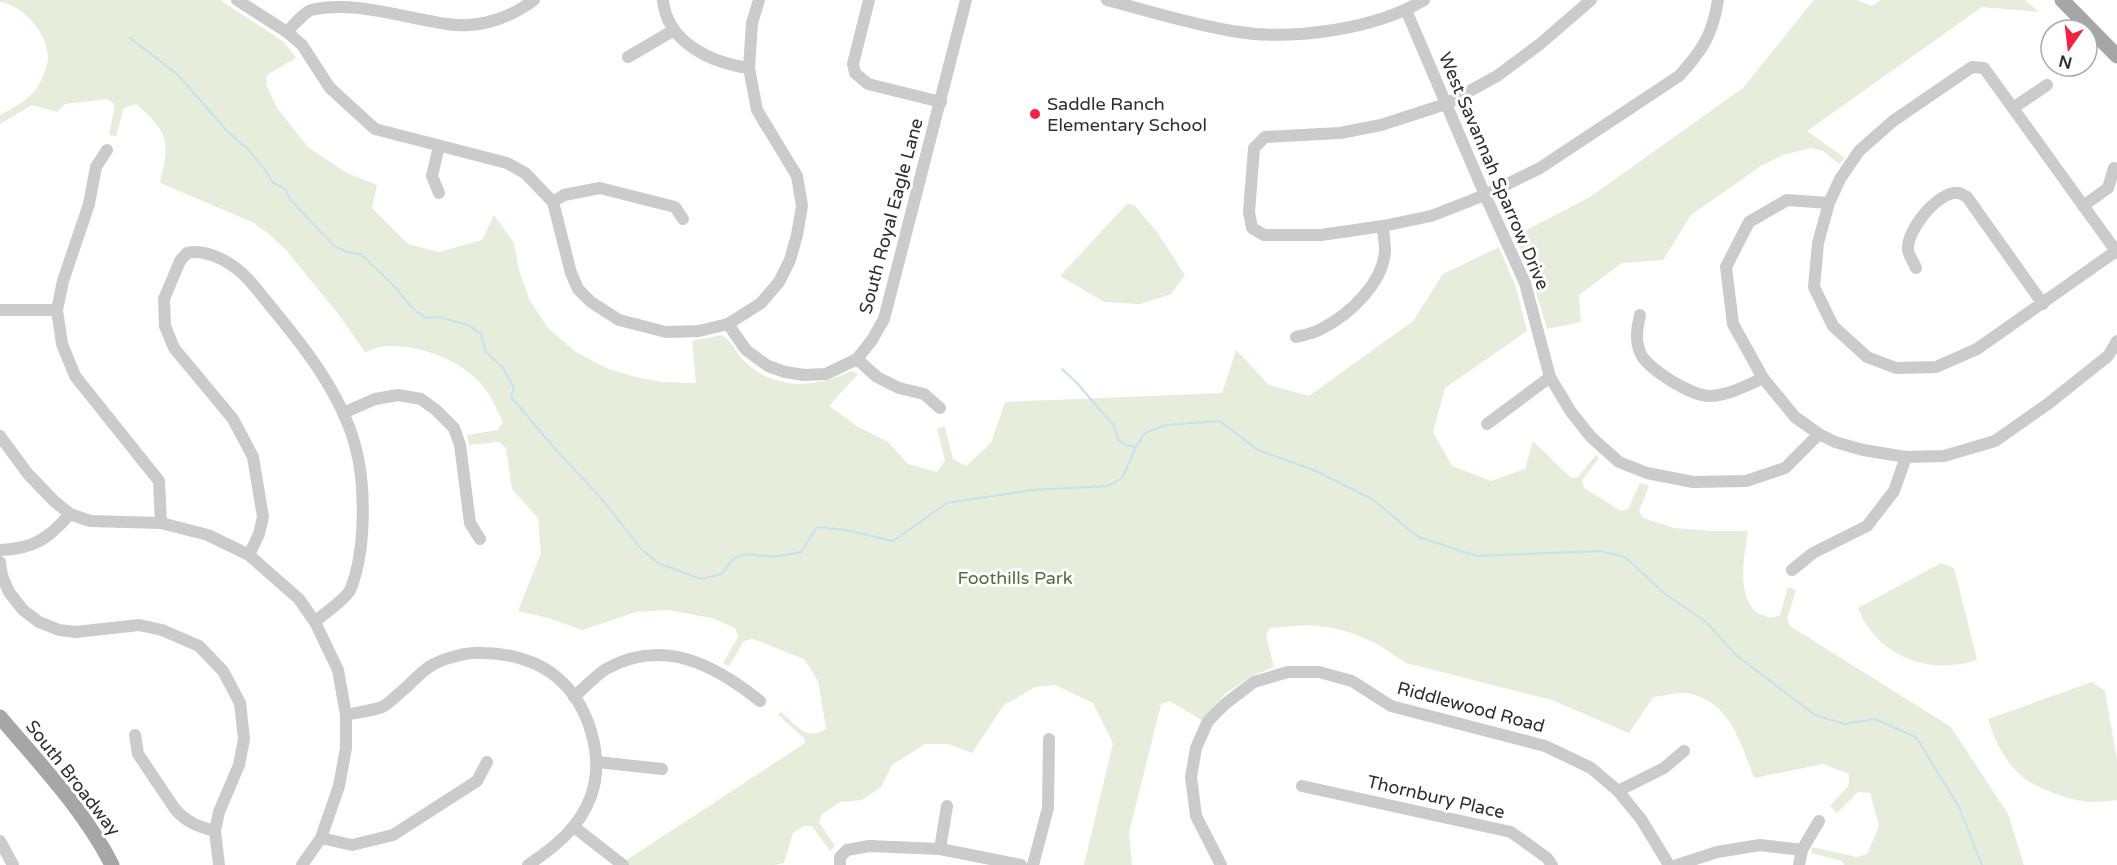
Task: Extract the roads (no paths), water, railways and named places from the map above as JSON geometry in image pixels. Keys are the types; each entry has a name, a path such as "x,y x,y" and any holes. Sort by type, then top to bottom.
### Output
{"main road":[{"path":"2062,0 2117,56"},
{"name":"South Broadway","path":"0,717 76,810 112,865"}],"street":[{"path":"237,0 287,32 302,45 330,88 375,129 507,164 525,173 552,202 571,273 578,289 591,302 619,320 666,332 699,331 728,324 760,303 778,282 790,260 802,206 797,176 757,110 749,68 752,23 759,0"},
{"path":"287,32 310,10 337,2 366,4 448,24 473,24 495,21 516,12 534,0"},
{"path":"663,0 674,30 692,48 707,57 734,66 749,68"},
{"path":"869,0 853,64 855,73 868,84 941,102"},
{"name":"South Royal Eagle Lane","path":"728,324 746,350 768,366 804,375 826,374 857,359 872,340 884,319 966,0"},
{"path":"1107,0 1233,31 1280,35 1360,25 1406,10 1424,0"},
{"path":"1158,13 1161,0"},
{"path":"1591,0 1540,44 1497,76 1446,104 1381,125 1340,133 1265,137 1254,148 1249,212 1252,228 1264,236 1321,235 1431,216 1485,195 1540,168 1679,76 1696,58 1708,39 1718,0"},
{"name":"West Savannah Sparrow Drive","path":"1406,10 1525,283 1550,377 1570,412 1591,437 1619,462 1659,475 1694,482 1746,481 1785,468 1819,434"},
{"path":"628,57 674,30"},
{"path":"1971,67 1984,68 2117,251 1977,349 1936,368 1896,368 1867,357 1833,326 1814,287 1818,243 1829,203 1840,178 1859,151 1893,121 1971,67"},
{"path":"2013,108 2047,84"},
{"path":"439,146 432,176 439,193"},
{"path":"107,150 96,166 89,204 63,281 57,310 62,344 75,376 159,481 160,523"},
{"path":"2083,206 2108,188 2114,168"},
{"path":"552,202 564,195 600,188 675,207 683,219"},
{"path":"1916,268 1908,250 1913,232 1922,217 1934,204 1944,196 1957,193 1967,197 2043,304"},
{"path":"1829,203 1787,200 1749,222 1726,267 1733,324 1763,378 1795,417 1835,442 1906,458 1944,456 1995,441 2049,403 2108,356 2117,340"},
{"path":"1296,338 1323,328 1360,301 1371,288 1385,252 1383,226"},
{"path":"249,555 259,534 263,517 253,457 233,419 174,348 165,326 165,299 180,261 187,253 197,251 224,261 238,269 249,280 321,374 343,413 355,445 362,480 362,542 351,591 315,622"},
{"path":"0,310 57,310"},
{"path":"1640,315 1636,333 1640,355 1657,371 1681,388 1708,396 1736,391 1763,378"},
{"path":"857,359 877,377 899,388 924,394 940,408"},
{"path":"1487,424 1550,377"},
{"path":"343,413 375,399 398,395 421,399 436,410 454,428 460,445 470,523 480,539"},
{"path":"0,436 28,474 54,501 70,513 90,521 160,523 208,535 249,555 298,599 315,622 338,670 346,715 346,748 339,786 321,838 302,865"},
{"path":"1792,570 1813,554 1867,526 1894,491 1906,458"},
{"path":"0,550 19,549 38,543 56,530 70,513"},
{"path":"0,562 2,576 9,592 22,610 39,622 60,630 75,632 139,624 162,630 199,646 224,671 240,703 244,739 239,765 219,813 215,831 219,865"},
{"path":"346,715 383,707 434,664 459,656 482,652 511,656 537,665 558,678 574,697 592,734 597,762 591,796 574,827 555,847 528,865"},
{"path":"574,697 605,670 622,662 646,657 677,655 707,666 741,686 760,701"},
{"name":"Riddlewood Road","path":"1221,865 1196,816 1191,777 1196,748 1208,721 1225,704 1254,682 1288,672 1319,672 1352,681 1391,706 1545,746 1591,768 1618,791 1641,819 1669,865"},
{"path":"135,735 138,754 182,817 199,827 215,831"},
{"path":"1034,865 1048,808 1049,739"},
{"path":"1618,791 1664,768 1684,752"},
{"path":"321,838 352,845 393,835 477,781 487,762"},
{"path":"597,762 663,769"},
{"name":"Thornbury Place","path":"1302,786 1511,832 1547,858 1552,865"},
{"path":"940,849 947,806"},
{"path":"1798,865 1802,850 1819,821"},
{"path":"574,827 623,865"},
{"path":"0,841 13,865"},
{"path":"1677,865 1717,852 1760,845 1802,850"},
{"path":"840,865 840,857 847,850 869,846 940,849 1021,865"}],"waterway":[{"path":"130,38 177,74 229,133 248,149 273,183 284,188 290,199 334,246 347,252 361,254 395,287 413,309 426,318 439,317 468,325 481,334 486,352 503,368 514,388 511,397 602,499 641,549 658,563 701,579 722,574 734,559 745,554 780,556 801,552 817,527 846,530 893,541 947,503 1032,490 1108,486 1122,478 1145,433 1166,425 1220,421 1258,450 1314,470 1372,499 1418,537 1477,556 1600,551 1625,557 1665,594 1705,621 1737,656 1815,715 1844,724 1875,719 1916,737 1959,807 1982,865"},
{"path":"1062,369 1114,426 1118,439 1125,445 1136,447"}],"place":[{"name":"Saddle Ranch Elementary School","path":"1035,114"}],"park label":[{"name":"Foothills Park","path":"1015,578"}]}
